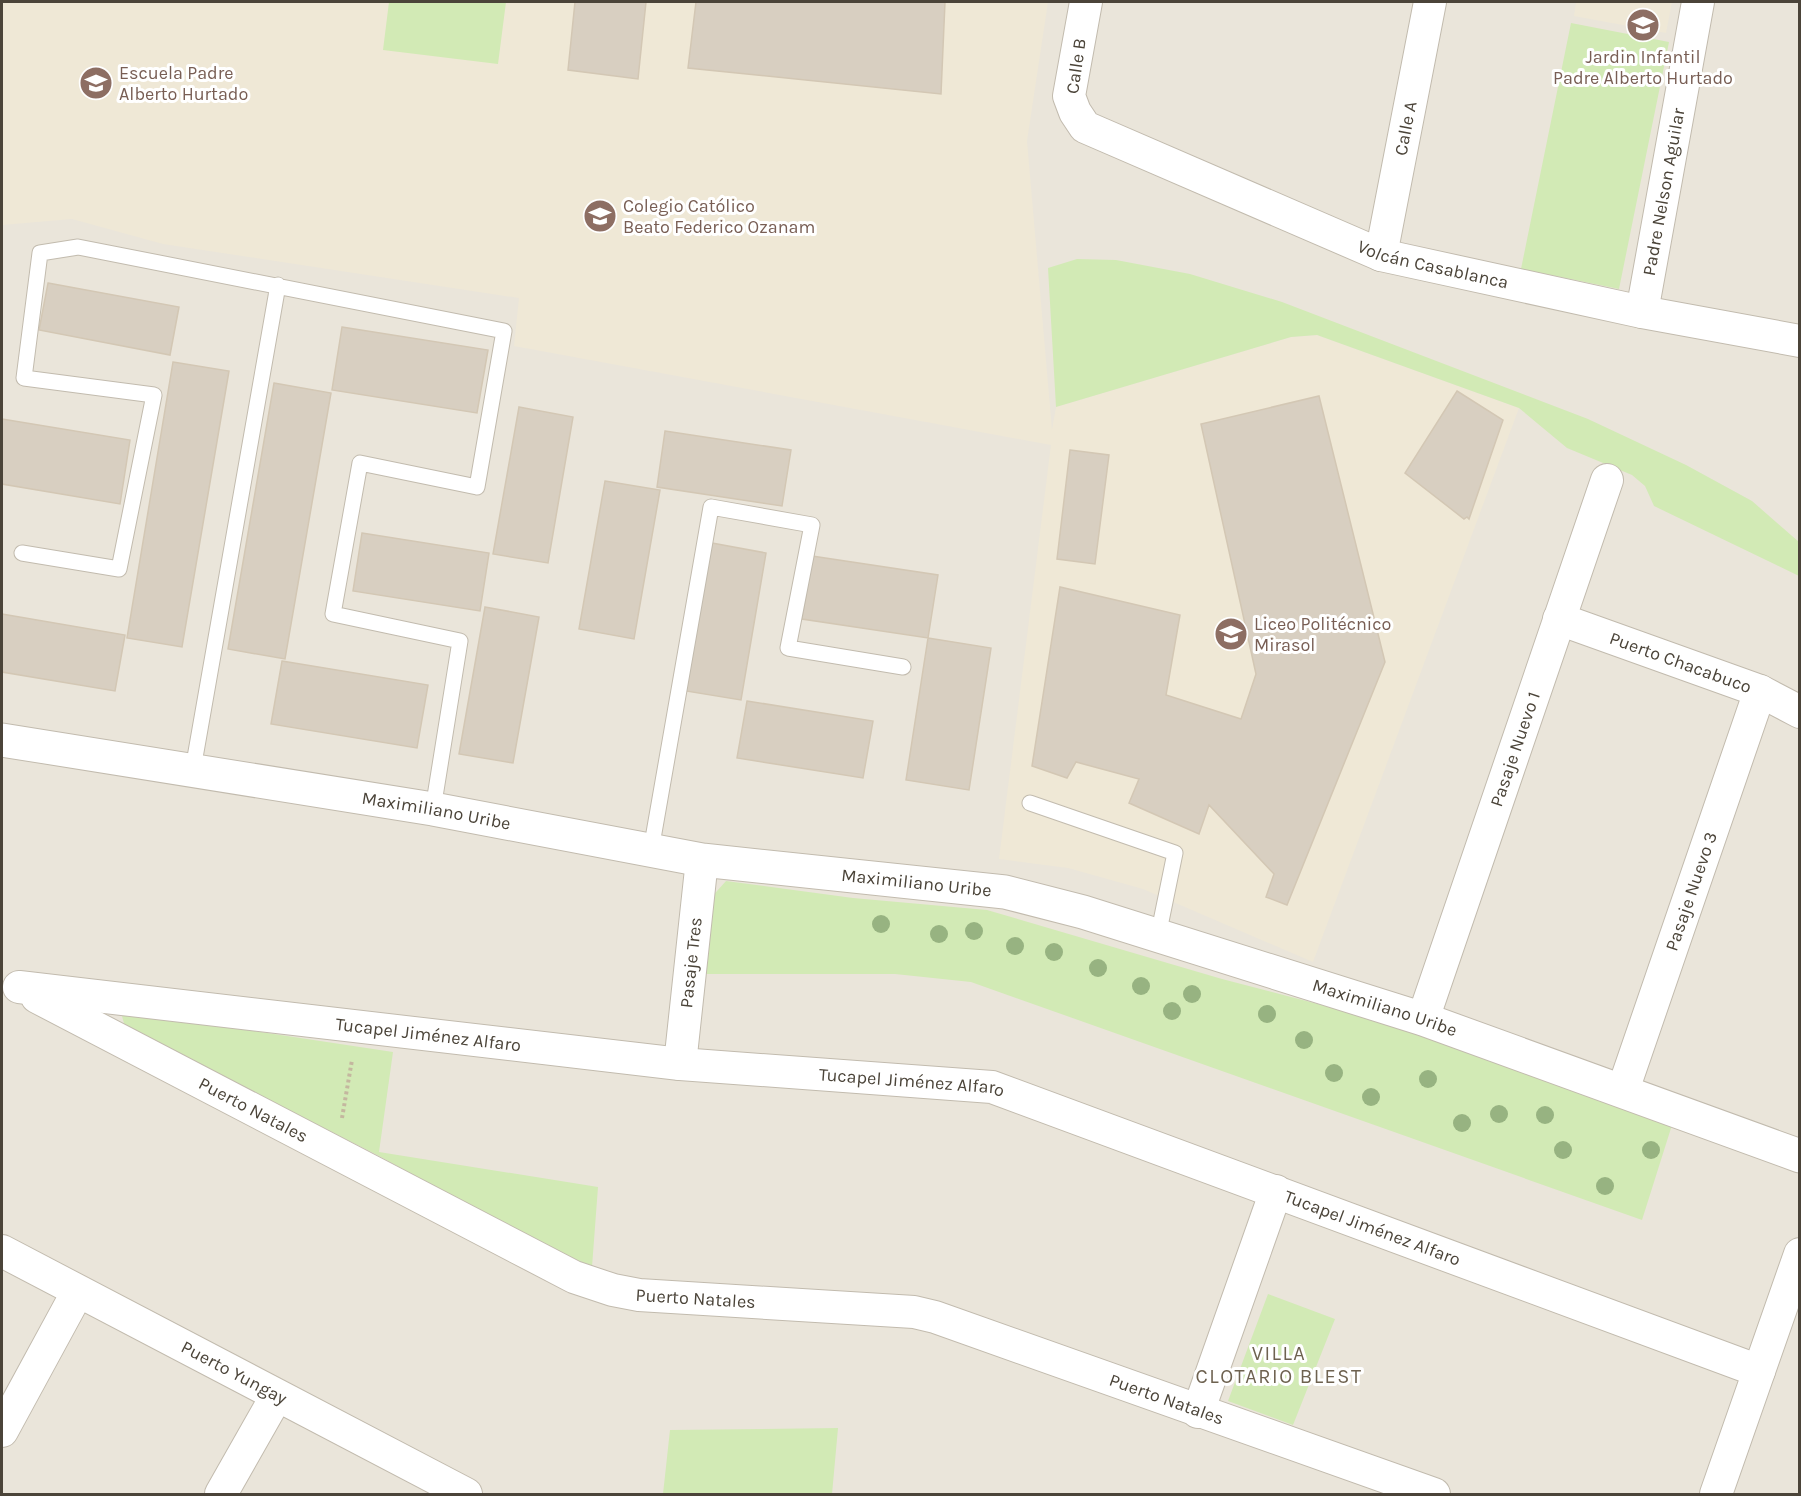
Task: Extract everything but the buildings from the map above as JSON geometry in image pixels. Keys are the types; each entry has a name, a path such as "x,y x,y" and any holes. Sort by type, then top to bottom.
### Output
{"street":[{"name":"Calle B","path":"1085,127 1075,112 1069,96 1086,2"},
{"name":"Calle A","path":"1381,255 1430,2"},
{"name":"Padre Nelson Aguilar","path":"1642,312 1698,2"},
{"name":"Volcán Casablanca","path":"1085,127 1381,255 1642,312 1800,341"},
{"name":"Pasaje Nuevo 1","path":"1423,1019 1607,480"},
{"name":"Puerto Chacabuco","path":"1559,619 1760,691 1800,712"},
{"name":"Pasaje Nuevo 3","path":"1623,1090 1760,691"},
{"name":"Maximiliano Uribe","path":"2,740 433,809 702,860 1005,892 1083,912 1423,1019 1800,1156"},
{"name":"Pasaje Tres","path":"680,1064 702,860"},
{"name":"Tucapel Jiménez Alfaro","path":"10,983 357,1027 680,1064 992,1087 1759,1371"},
{"name":"Puerto Natales","path":"10,983 574,1277 613,1290 639,1295 925,1314 1434,1494"},
{"path":"1198,1412 1276,1191"},
{"name":"Puerto Yungay","path":"2,1251 77,1293 466,1494"},
{"path":"1716,1494 1800,1254"},
{"path":"2,1431 77,1293"},
{"path":"221,1494 276,1397"}],"lane":[{"path":"22,553 119,569 154,395 24,378 40,253 78,247 504,331 477,487 360,463 333,614 460,641 433,809"},
{"path":"193,769 278,285"},
{"path":"651,850 711,507 812,525 788,648 903,667"},
{"path":"1030,803 1175,853 1158,936"}],"path":[{"path":"336,1153 357,1027"}],"shaded area":[{"path":"2,2 1799,2 1799,1494 2,1494"},
{"path":"2,2 1048,2 1027,141 1052,430 1056,407 1291,337 1317,335 1519,408 1313,962 1143,889 1068,868 999,859 1051,445 514,346 519,298 163,244 72,219 2,225"},
{"name":"Jardin Infantil Padre Alberto Hurtado","path":"1576,2 1672,2 1666,33 1574,16"}],"green space":[{"path":"389,2 506,2 498,64 383,50"},
{"path":"1571,23 1669,42 1619,289 1521,269"},
{"path":"1077,259 1116,260 1190,274 1282,302 1588,419 1686,465 1752,501 1799,542 1799,576 1654,506 1645,486 1632,475 1567,448 1519,408 1317,335 1291,337 1056,407 1048,268"},
{"path":"726,881 853,898 987,910 1222,979 1387,1022 1672,1125 1642,1220 971,982 895,974 702,974 708,901"},
{"path":"128,1012 393,1052 379,1152 598,1187 592,1267 506,1226 379,1156 125,1027 122,1016"},
{"path":"1268,1294 1335,1319 1293,1425 1228,1401"},
{"path":"838,1428 832,1494 663,1494 670,1430"}],"place":[{"name":"Jardin Infantil Padre Alberto Hurtado","path":"1643,25"},
{"name":"Escuela Padre Alberto Hurtado","path":"96,83"},
{"name":"Colegio Católico Beato Federico Ozanam","path":"600,216"},
{"name":"Liceo Politécnico Mirasol","path":"1231,634"}],"district":[{"name":"VILLA CLOTARIO BLEST","path":"1279,1364"}]}
